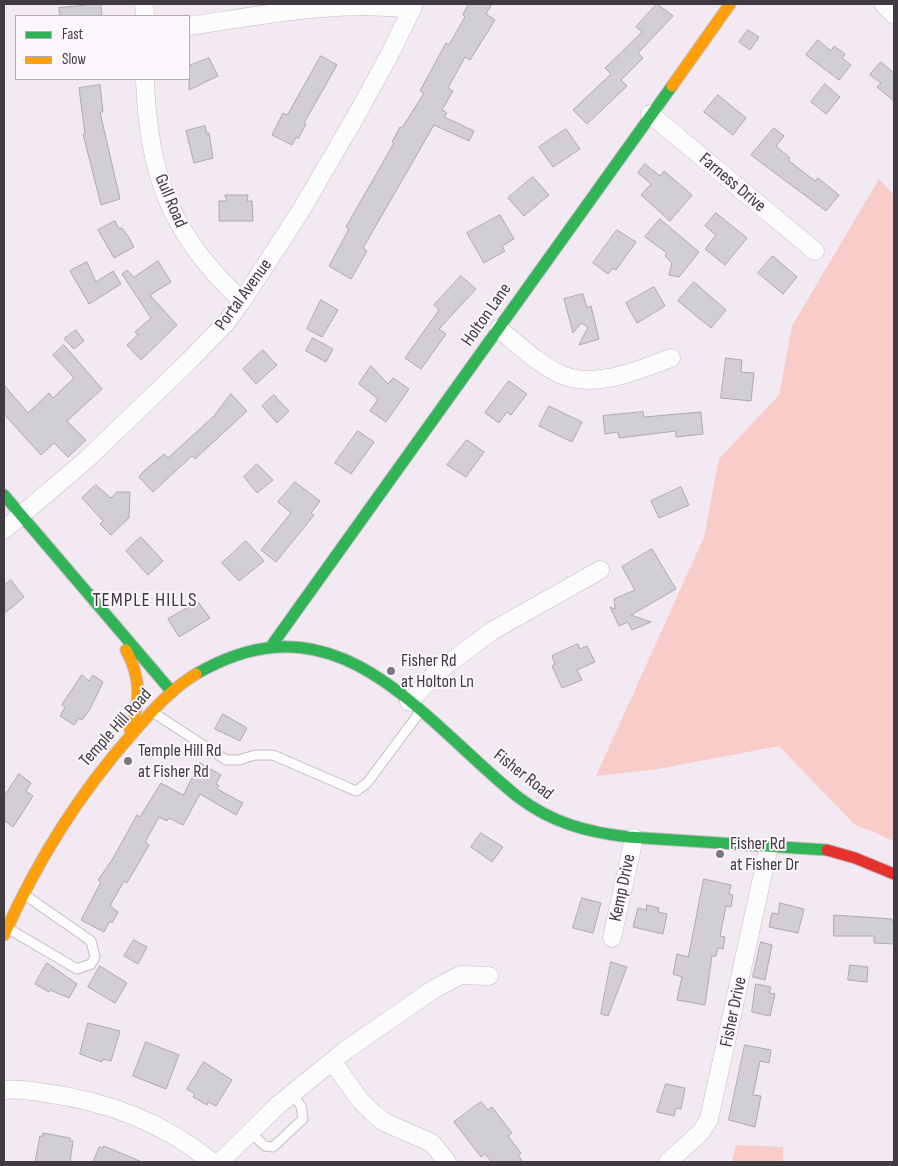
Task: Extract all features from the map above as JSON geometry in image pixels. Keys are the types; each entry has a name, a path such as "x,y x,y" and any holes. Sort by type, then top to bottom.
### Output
{"street":[{"name":"Holton Lane","path":"272,645 730,4"},
{"path":"883,4 894,15"},
{"path":"190,26 317,5 412,6"},
{"name":"Portal Avenue","path":"4,530 87,459 225,324 300,212 391,52 412,6"},
{"name":"Gull Road","path":"145,80 146,119 151,152 167,197 184,234 202,260 242,301"},
{"name":"Farness Drive","path":"650,114 815,251"},
{"path":"499,329 560,374 584,380 616,376 671,358"},
{"name":"Temple Hill Road","path":"4,495 172,692 126,740 96,775 62,822 22,893 5,932"},
{"path":"415,707 437,672 492,631 600,570"},
{"path":"107,618 131,658 141,691 137,713 126,740"},
{"name":"Fisher Road","path":"172,692 193,675 216,662 272,645 316,648 346,658 371,672 415,707 500,782 548,817 592,831 634,838 839,851 863,859 894,874"},
{"name":"Kemp Drive","path":"612,938 634,838"},
{"name":"Fisher Drive","path":"668,1162 701,1132 709,1119 769,846"},
{"path":"220,1162 292,1094 332,1061 434,989 461,975 489,976"},
{"path":"332,1061 360,1100 373,1113 384,1122 432,1142 447,1162"},
{"path":"4,1090 72,1096 123,1110 158,1126 212,1162"}],"lane":[{"path":"152,712 226,760 239,760 255,755 273,755 356,791 366,783 415,707"},
{"path":"5,932 77,969 91,964 95,957 91,941 22,893"},
{"path":"250,1132 265,1146 272,1147 280,1141 303,1120 301,1106 292,1094"}],"shaded area":[{"path":"879,179 894,195 894,841 854,824 779,746 658,769 596,776 704,537 719,459 779,395 792,326"},
{"path":"736,1145 783,1147 783,1162 732,1162"}],"building":[{"path":"101,4 102,15 60,15 59,8"},
{"path":"469,4 492,4 486,14 495,20 470,60 465,57 448,88 453,91 442,110 447,113 444,117 474,131 469,141 434,125 363,248 367,251 351,279 329,266 349,229 346,227 394,143 392,142 400,127 402,128 424,93 420,91 446,43 449,45 465,17 463,15"},
{"path":"657,4 673,16 638,53 643,58 621,80 627,86 587,124 573,110 611,74 605,68 642,32 636,27"},
{"path":"748,30 759,37 750,50 739,42"},
{"path":"818,40 831,51 834,46 845,54 842,58 851,65 839,80 806,55"},
{"path":"321,56 337,65 304,123 306,124 298,139 296,137 292,145 272,135 283,113 287,115"},
{"path":"209,58 218,76 189,90 190,66"},
{"path":"881,62 894,73 894,101 877,87 881,83 870,75"},
{"path":"825,84 840,97 826,114 811,102"},
{"path":"100,85 103,112 100,112 120,199 101,205 83,134 85,134 79,88"},
{"path":"718,95 746,118 733,135 704,112"},
{"path":"205,126 207,134 209,133 213,158 194,163 186,131"},
{"path":"774,128 784,136 776,146 790,158 788,160 815,181 818,178 839,195 826,211 751,155"},
{"path":"566,129 580,149 553,167 539,147"},
{"path":"645,164 660,176 664,171 692,195 670,221 641,195 651,184 638,173"},
{"path":"533,177 549,195 524,216 508,198"},
{"path":"225,195 248,195 247,201 252,201 253,221 219,221 219,201 227,201"},
{"path":"716,213 747,238 725,265 705,249 716,235 705,226"},
{"path":"500,215 514,239 502,246 505,251 484,263 467,233"},
{"path":"660,219 699,252 679,277 669,275 672,263 665,256 667,253 645,237"},
{"path":"115,221 119,229 122,228 128,236 134,247 114,258 98,230"},
{"path":"617,230 636,242 616,270 613,268 608,274 593,263"},
{"path":"773,256 797,277 783,294 758,273"},
{"path":"158,261 171,282 150,295 177,325 141,360 127,345 138,335 135,332 151,318 122,274 127,270 134,277"},
{"path":"87,262 96,282 113,271 121,284 89,304 70,271"},
{"path":"461,276 476,289 439,329 446,334 421,369 405,358 439,310 434,305"},
{"path":"694,282 726,310 711,328 678,301"},
{"path":"654,287 665,306 637,323 626,303"},
{"path":"583,294 587,308 591,306 599,339 579,345 588,327 581,323 573,333 564,299"},
{"path":"321,300 338,310 322,337 307,329"},
{"path":"76,330 84,341 74,349 64,339"},
{"path":"313,338 333,349 326,362 306,351"},
{"path":"64,345 102,389 67,421 86,440 68,457 54,443 41,455 4,414 4,385 28,413 49,393 53,398 74,378 53,355"},
{"path":"263,350 277,365 256,384 243,369"},
{"path":"726,358 742,360 741,372 754,373 751,401 721,398"},
{"path":"371,366 388,384 393,378 409,389 386,422 370,411 378,399 359,384"},
{"path":"509,381 527,394 511,415 507,412 499,423 485,413"},
{"path":"231,394 247,411 195,459 192,456 153,492 139,477 164,454 168,458 214,416"},
{"path":"274,395 289,411 277,423 262,406"},
{"path":"549,406 582,422 572,442 539,426"},
{"path":"643,412 644,417 701,412 703,434 676,437 676,431 619,438 618,432 605,434 603,416"},
{"path":"358,431 374,442 351,474 335,463"},
{"path":"467,440 484,452 466,477 447,465"},
{"path":"257,464 273,480 257,493 244,477"},
{"path":"295,482 320,501 311,513 314,515 276,562 261,550 291,513 278,502"},
{"path":"96,485 111,498 117,492 130,492 129,518 111,535 100,524 103,521 82,498"},
{"path":"681,487 689,505 659,518 651,501"},
{"path":"141,537 163,561 148,575 126,551"},
{"path":"246,541 264,561 239,581 222,563"},
{"path":"652,549 676,589 631,615 651,622 632,630 628,622 619,626 610,607 615,609 614,599 635,590 622,567"},
{"path":"11,580 24,597 4,614 4,586"},
{"path":"198,602 210,618 179,637 168,619"},
{"path":"578,644 580,649 587,646 595,662 577,670 582,680 562,688 552,666 555,664 552,656"},
{"path":"82,675 89,681 93,675 103,682 90,709 82,720 79,718 74,725 60,716 65,707 62,705"},
{"path":"223,714 247,728 240,741 215,729"},
{"path":"200,763 221,775 216,784 219,786 217,789 243,803 236,815 200,794 183,825 169,818 167,821 159,817 145,842 149,845 127,883 124,881 110,906 118,912 112,923 110,921 104,932 81,920 101,882 98,880 112,860 137,815 140,817 161,783 183,795"},
{"path":"19,774 31,783 26,791 33,796 13,827 4,820 4,797"},
{"path":"481,833 503,847 492,862 471,847"},
{"path":"704,879 731,885 729,894 733,895 731,907 726,906 720,936 725,937 723,949 718,948 716,956 712,956 705,1005 677,1000 682,977 673,974 677,954 688,957"},
{"path":"582,898 601,903 593,933 573,928"},
{"path":"780,903 804,909 798,933 769,927 772,913 778,914"},
{"path":"647,905 659,908 658,912 667,914 663,934 633,927 638,908 646,910"},
{"path":"834,915 892,919 892,923 894,923 894,944 874,943 874,936 834,936"},
{"path":"134,940 147,947 138,964 124,956"},
{"path":"761,942 772,945 765,980 753,977"},
{"path":"611,962 627,967 608,1016 601,1014"},
{"path":"47,963 77,984 69,998 50,990 49,992 35,984"},
{"path":"850,965 868,967 867,982 848,980"},
{"path":"100,966 127,983 115,1003 88,987"},
{"path":"756,984 771,987 769,993 775,994 770,1016 752,1012"},
{"path":"88,1023 120,1031 111,1061 103,1059 102,1062 80,1054"},
{"path":"146,1042 179,1055 166,1089 133,1076"},
{"path":"745,1045 771,1050 769,1063 760,1061 753,1095 761,1096 755,1127 729,1120"},
{"path":"204,1062 232,1080 216,1106 208,1102 207,1105 193,1097 195,1094 187,1089"},
{"path":"666,1084 685,1088 681,1109 676,1108 674,1116 657,1112"},
{"path":"481,1102 488,1110 492,1107 512,1133 508,1136 521,1153 518,1155 523,1162 492,1162 485,1154 481,1157 454,1122"},
{"path":"43,1133 70,1138 70,1141 73,1141 70,1162 35,1162 40,1136 43,1136"},
{"path":"104,1146 142,1162 93,1162 99,1147 103,1148"}],"traffic: fast":[{"path":"272,645 672,86"},
{"path":"4,495 172,692"},
{"path":"196,674 247,652 292,647 334,655 373,674 410,701 518,797 557,820 584,829 628,837 827,850"}],"traffic: slow":[{"path":"672,86 730,4"},
{"path":"126,650 131,660 138,689 138,699 130,730"},
{"path":"4,935 45,855 94,780 154,709 178,687 196,674"}],"traffic: jam":[{"path":"827,850 855,858 894,874"}],"place":[{"name":"Fisher Rd at Holton Ln","path":"391,671"},
{"name":"Temple Hill Rd at Fisher Rd","path":"128,761"},
{"name":"Fisher Rd at Fisher Dr","path":"720,854"}],"district":[{"name":"TEMPLE HILLS","path":"145,601"}]}
